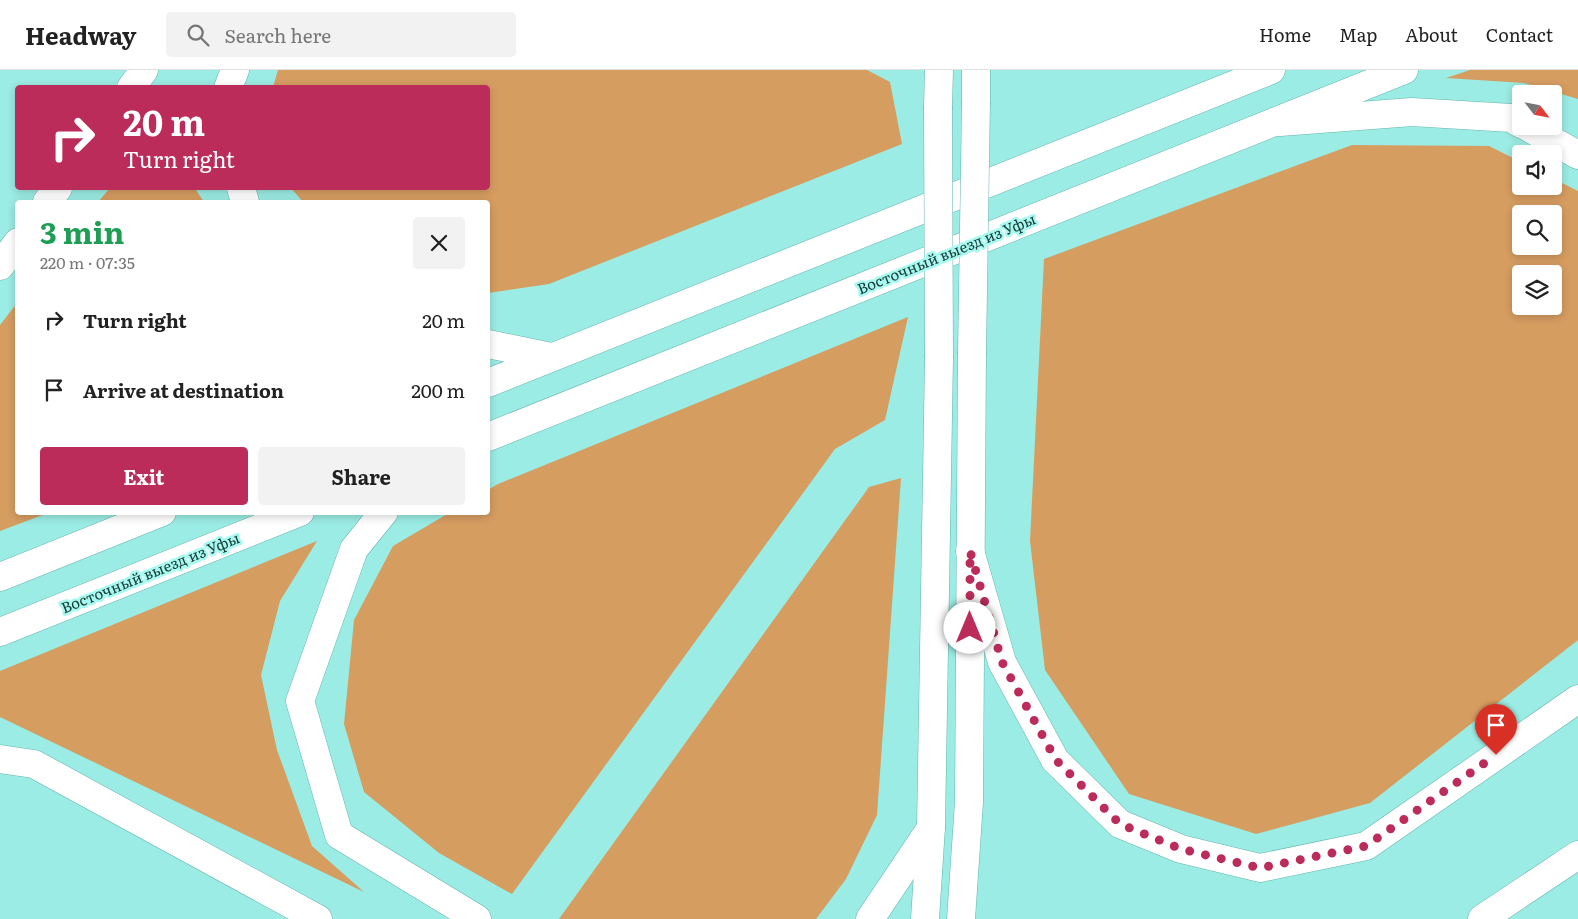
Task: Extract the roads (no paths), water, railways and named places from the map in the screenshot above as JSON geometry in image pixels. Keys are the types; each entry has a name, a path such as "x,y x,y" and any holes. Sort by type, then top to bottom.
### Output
{"street":[{"path":"133,85 144,70"},
{"path":"229,85 235,70"},
{"path":"925,919 932,827 939,358 939,70"},
{"path":"961,919 969,802 976,70"},
{"path":"490,382 1271,70"},
{"name":"Восточный выезд из Уфы","path":"490,437 1404,70"},
{"path":"1271,123 1412,112 1512,119"},
{"path":"1542,135 1578,155"},
{"path":"48,200 56,190"},
{"path":"0,266 15,246"},
{"path":"490,344 552,357"},
{"path":"0,577 155,515"},
{"name":"Восточный выезд из Уфы","path":"0,632 292,515"},
{"path":"382,515 354,549 300,701 339,835 477,919"},
{"path":"970,551 1002,662 1056,760 1120,824 1181,849 1260,868 1366,846 1578,699"},
{"path":"0,759 34,764 318,919"},
{"path":"870,919 932,827"},
{"path":"1482,919 1578,855"}]}
